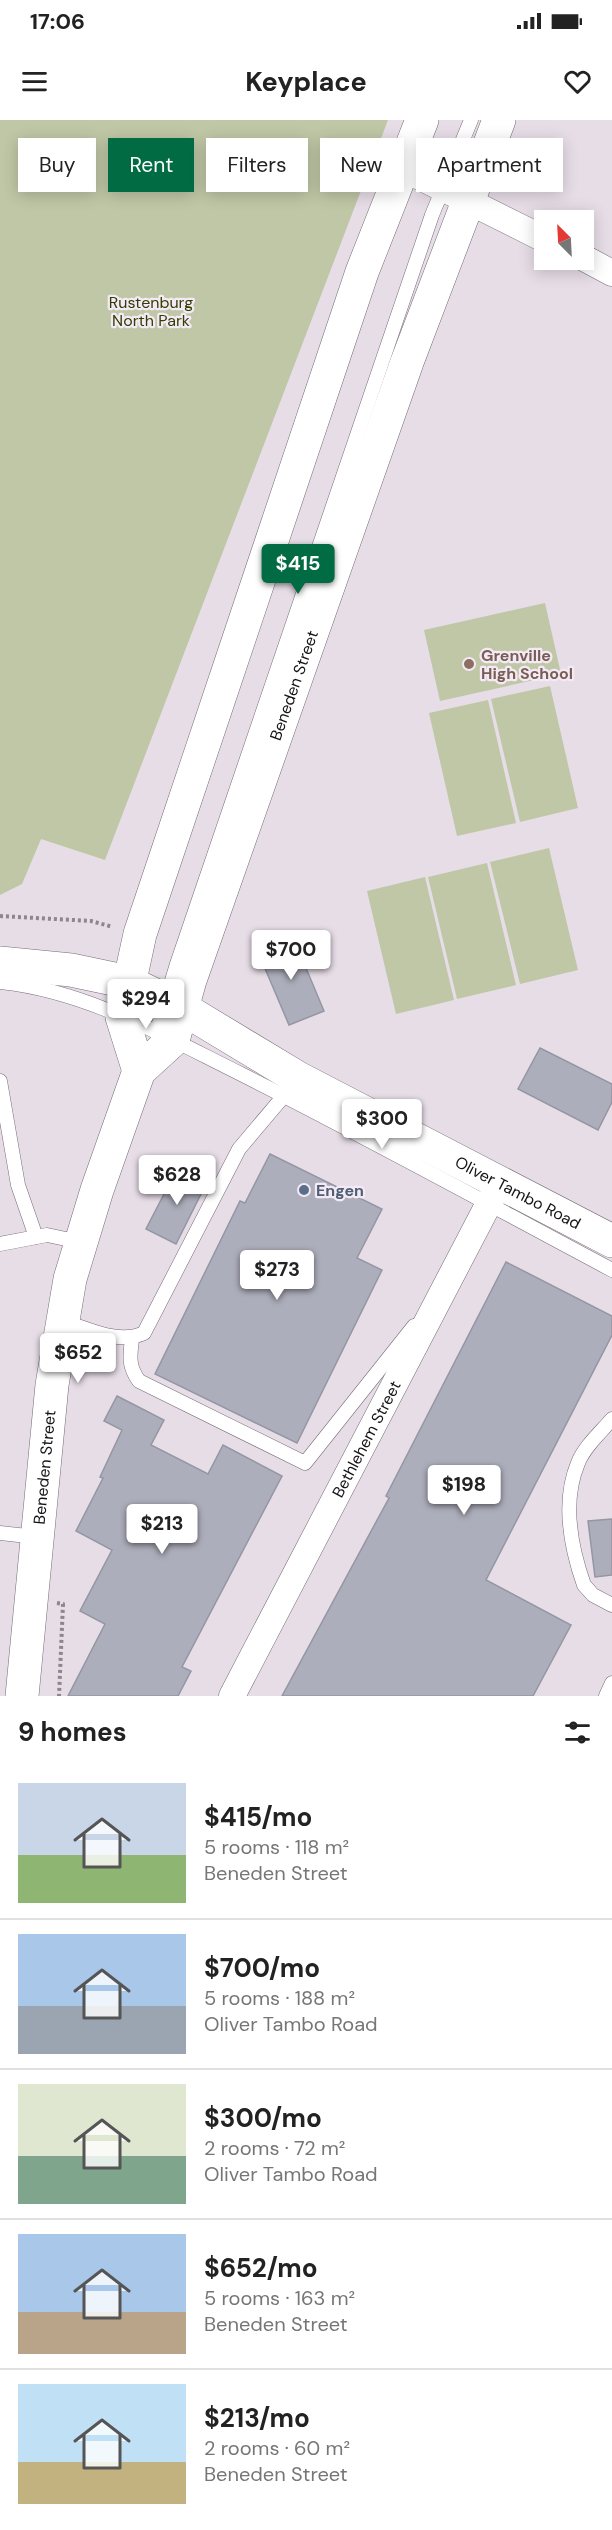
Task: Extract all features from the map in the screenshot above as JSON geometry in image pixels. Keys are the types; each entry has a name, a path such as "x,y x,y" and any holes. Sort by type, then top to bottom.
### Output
{"main road":[{"path":"404,163 422,120"},
{"name":"Beneden Street","path":"22,1696 36,1537 61,1321 80,1242 139,1071 164,1037 175,1004 190,980 383,429 456,194 499,120"},
{"path":"139,1071 122,1017 140,934 362,272 379,234 394,192"},
{"name":"Oliver Tambo Road","path":"0,963 71,970 128,982 175,1004 291,1087 495,1194 612,1241"}],"street":[{"path":"404,169 534,234"},
{"path":"594,263 612,273"},
{"name":"Bethlehem Street","path":"232,1696 495,1194"}],"lane":[{"path":"456,194 471,120"},
{"path":"0,982 74,996 164,1037 291,1087 239,1149 144,1333 132,1339 119,1339 61,1321"},
{"path":"0,1081 18,1185 36,1237"},
{"path":"495,1194 612,1270"},
{"path":"0,1244 47,1235 80,1242"},
{"path":"132,1339 129,1360 132,1372 139,1381 305,1463 444,1290"},
{"path":"612,1419 578,1461 570,1487 569,1504 584,1585 593,1595 612,1605"},
{"path":"0,1533 36,1537"},
{"path":"606,1696 612,1683"}],"path":[{"path":"0,916 91,921 140,934"}],"green space":[{"name":"Rustenburg North Park","path":"0,120 388,120 381,138 320,138 320,192 360,192 105,860 41,839 22,884 0,895"},
{"path":"545,603 561,674 440,701 424,630"},
{"path":"550,686 578,808 520,822 491,699"},
{"path":"488,700 516,823 457,836 429,713"},
{"path":"549,848 578,970 520,984 490,862"},
{"path":"487,863 516,985 457,999 428,877"},
{"path":"425,877 454,1000 396,1014 367,891"}],"building":[{"path":"293,937 324,1011 289,1025 258,952"},
{"path":"540,1048 612,1084 612,1102 598,1130 518,1089"},
{"path":"270,1154 382,1209 357,1258 382,1270 297,1443 155,1374 240,1201 245,1203"},
{"path":"178,1167 207,1182 176,1244 146,1229"},
{"path":"506,1262 612,1316 612,1335 486,1580 571,1625 533,1696 282,1696 389,1498 386,1496"},
{"path":"117,1396 164,1420 151,1445 208,1474 223,1445 282,1476 182,1667 191,1671 178,1696 68,1696 105,1624 80,1611 112,1550 76,1531 103,1478 100,1477 122,1430 104,1421"},
{"path":"612,1519 612,1575 595,1577 588,1521"}],"place":[{"name":"Grenville High School","path":"469,664"},
{"name":"Engen","path":"304,1190"}]}
